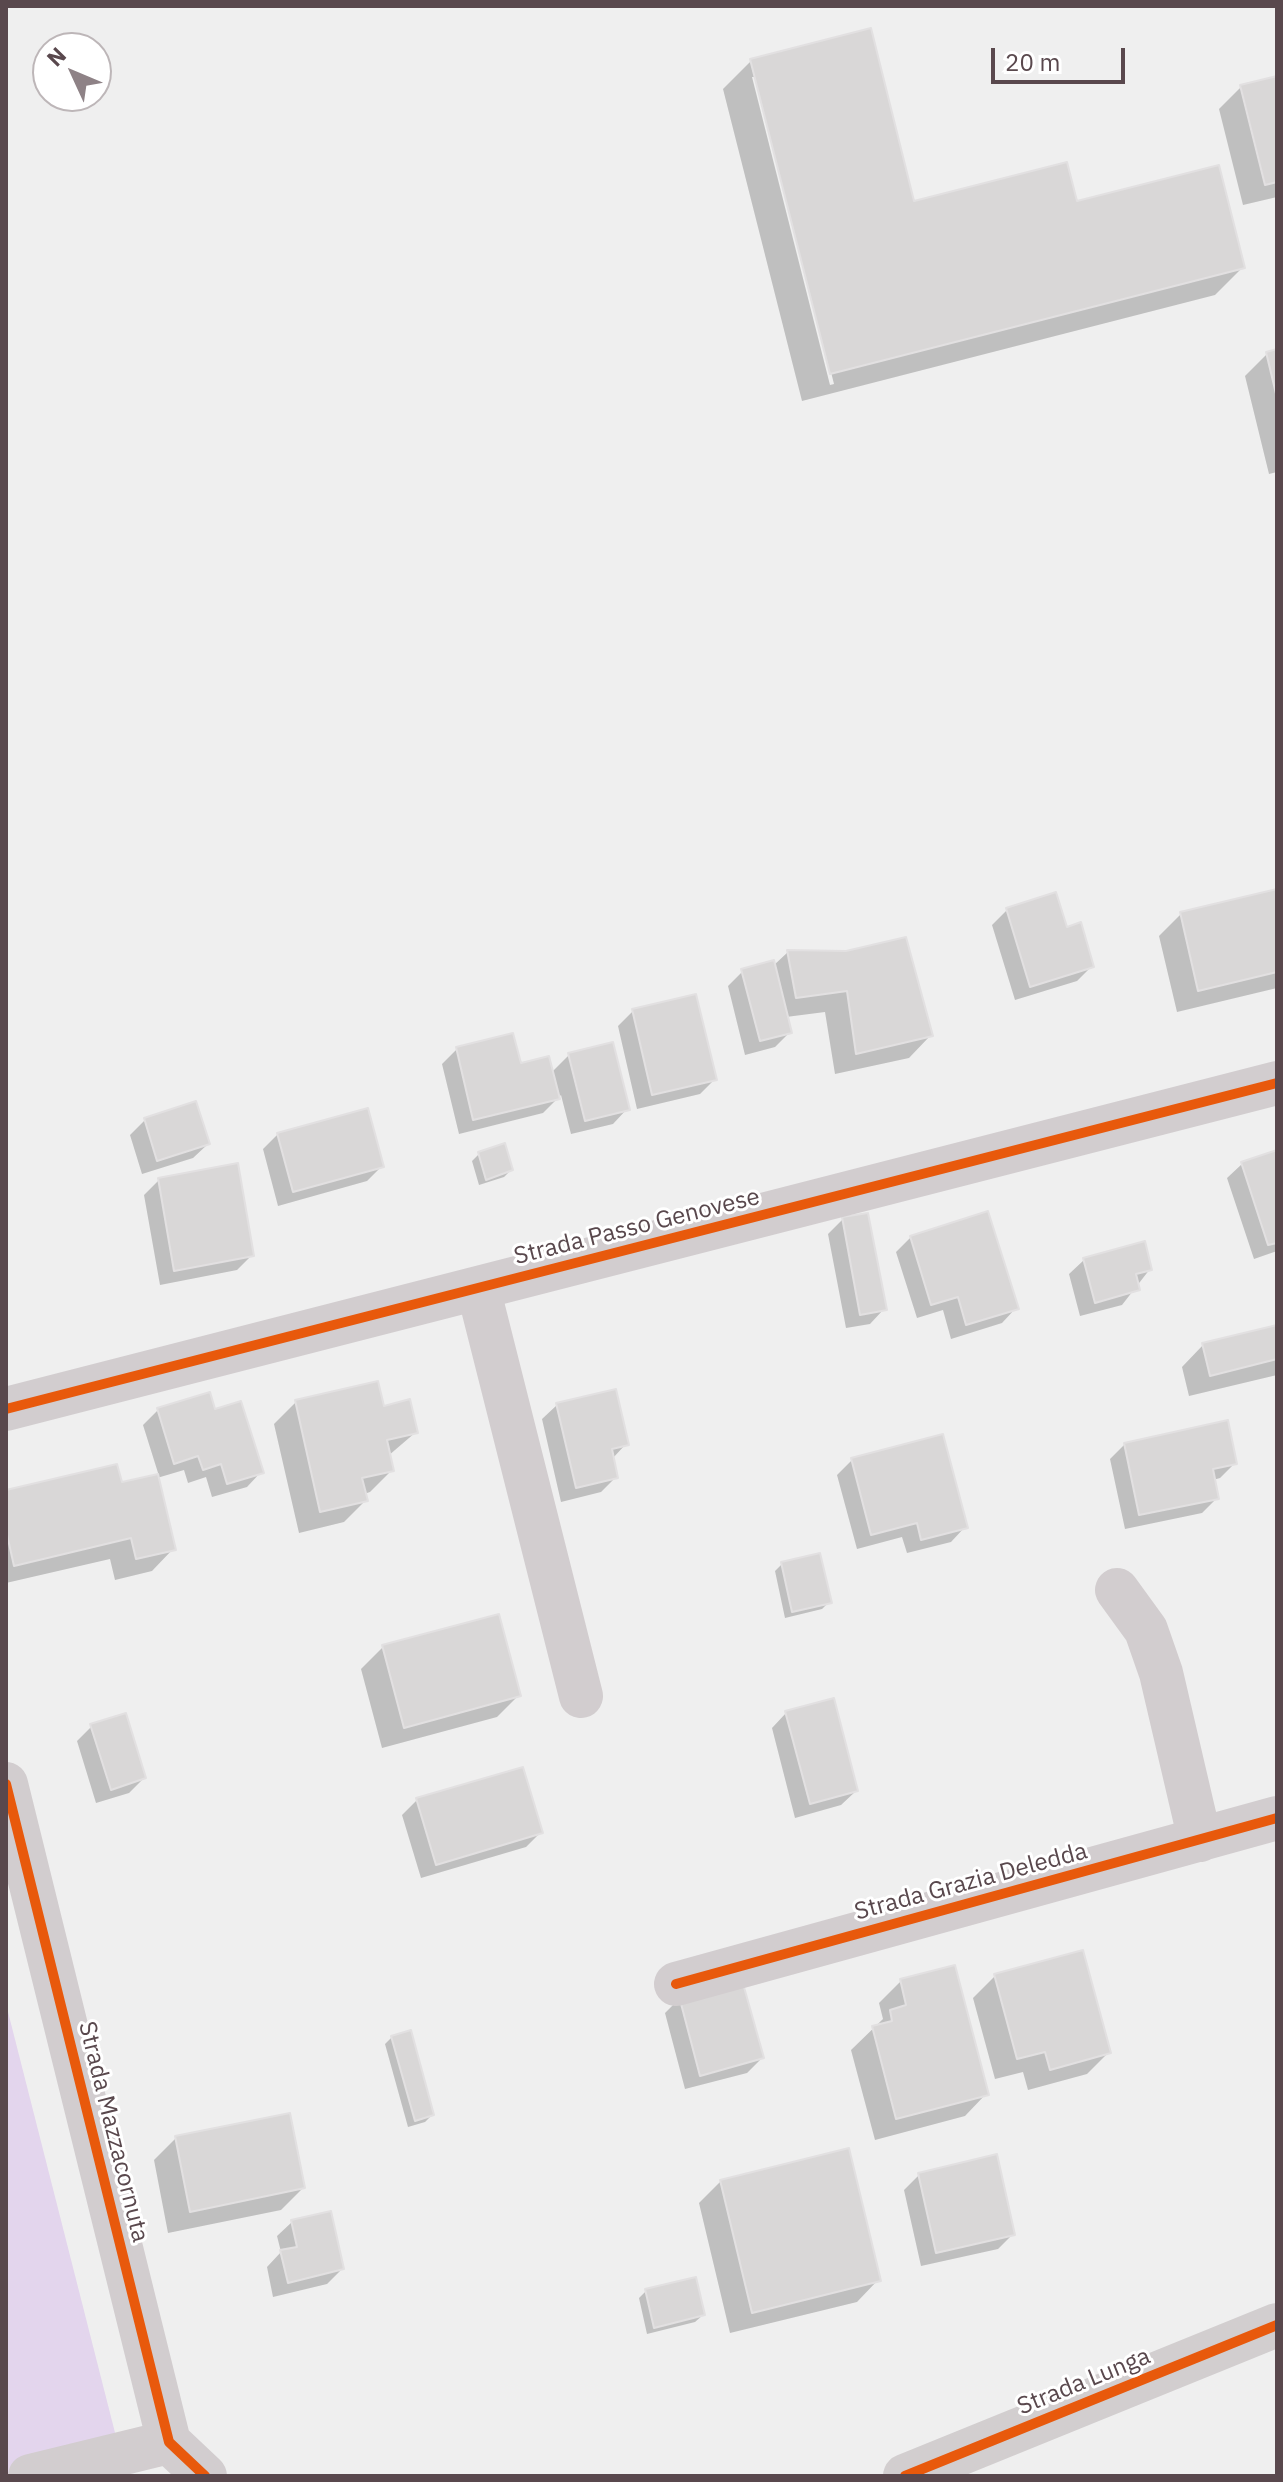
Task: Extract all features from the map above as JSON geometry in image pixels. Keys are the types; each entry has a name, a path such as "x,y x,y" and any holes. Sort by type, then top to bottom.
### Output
{"street":[{"name":"Strada Passo Genovese","path":"6,1409 1277,1083"},
{"path":"478,1288 581,1696"},
{"path":"1117,1590 1146,1630 1158,1662 1200,1840"},
{"name":"Strada Mazzacornuta","path":"6,1784 169,2442"},
{"name":"Strada Grazia Deledda","path":"676,1984 1277,1818"},
{"name":"Strada Lunga","path":"905,2476 1277,2325"},
{"path":"30,2476 169,2442 205,2476"}],"shaded area":[{"path":"6,2004 125,2472 108,2476 6,2476"}],"building":[{"path":"871,28 914,201 1067,162 1077,201 1219,165 1245,268 830,374 750,59"},
{"path":"1277,76 1277,182 1265,185 1240,85"},
{"path":"1277,349 1277,398 1266,352"},
{"path":"1277,889 1277,972 1198,991 1180,912"},
{"path":"1056,892 1067,927 1081,922 1094,967 1030,987 1006,908"},
{"path":"906,937 933,1036 856,1054 847,991 796,998 787,950 846,951"},
{"path":"774,960 792,1033 760,1041 741,969"},
{"path":"696,994 717,1080 652,1095 632,1009"},
{"path":"513,1033 521,1063 549,1056 560,1099 473,1120 456,1047"},
{"path":"613,1042 630,1110 585,1121 568,1053"},
{"path":"196,1101 210,1144 157,1161 144,1118"},
{"path":"368,1108 384,1167 293,1192 277,1133"},
{"path":"505,1143 513,1170 486,1180 478,1152"},
{"path":"1277,1150 1277,1243 1268,1245 1241,1162"},
{"path":"238,1163 254,1256 174,1271 158,1178"},
{"path":"988,1211 1019,1309 966,1325 958,1297 931,1305 910,1236"},
{"path":"868,1213 887,1310 860,1315 842,1217"},
{"path":"1145,1241 1152,1270 1136,1274 1140,1290 1095,1303 1083,1258"},
{"path":"1277,1325 1277,1359 1210,1376 1202,1343"},
{"path":"378,1381 384,1406 410,1399 418,1433 387,1440 394,1471 362,1478 368,1501 320,1512 295,1400"},
{"path":"616,1389 629,1445 612,1449 618,1478 576,1488 556,1403"},
{"path":"210,1392 215,1409 241,1401 264,1473 227,1484 221,1464 203,1470 198,1456 174,1464 157,1408"},
{"path":"1228,1420 1237,1464 1213,1469 1219,1499 1139,1515 1124,1443"},
{"path":"943,1434 968,1528 921,1540 917,1523 871,1535 851,1458"},
{"path":"117,1464 122,1482 158,1474 176,1550 136,1559 131,1538 14,1566 6,1530 6,1490"},
{"path":"820,1553 832,1603 792,1612 781,1562"},
{"path":"499,1614 521,1696 404,1728 382,1645"},
{"path":"834,1698 858,1791 810,1804 785,1711"},
{"path":"126,1713 146,1778 111,1790 90,1724"},
{"path":"523,1767 543,1833 436,1865 416,1798"},
{"path":"1083,1950 1111,2053 1050,2070 1045,2052 1017,2059 994,1974"},
{"path":"955,1965 989,2095 896,2119 872,2026 892,2021 890,2010 906,2005 900,1979"},
{"path":"742,1980 764,2058 700,2076 679,1996"},
{"path":"411,2030 434,2115 415,2121 391,2036"},
{"path":"290,2113 305,2188 190,2212 175,2136"},
{"path":"849,2148 881,2281 752,2313 720,2180"},
{"path":"997,2154 1015,2235 936,2253 918,2173"},
{"path":"331,2211 344,2269 288,2283 280,2250 297,2247 291,2220"},
{"path":"696,2277 705,2315 654,2328 645,2289"}],"cycle path":[{"path":"6,1409 1277,1083"},
{"path":"6,1784 169,2442 205,2476"},
{"path":"676,1984 1277,1818"},
{"path":"905,2476 1277,2325"}]}
